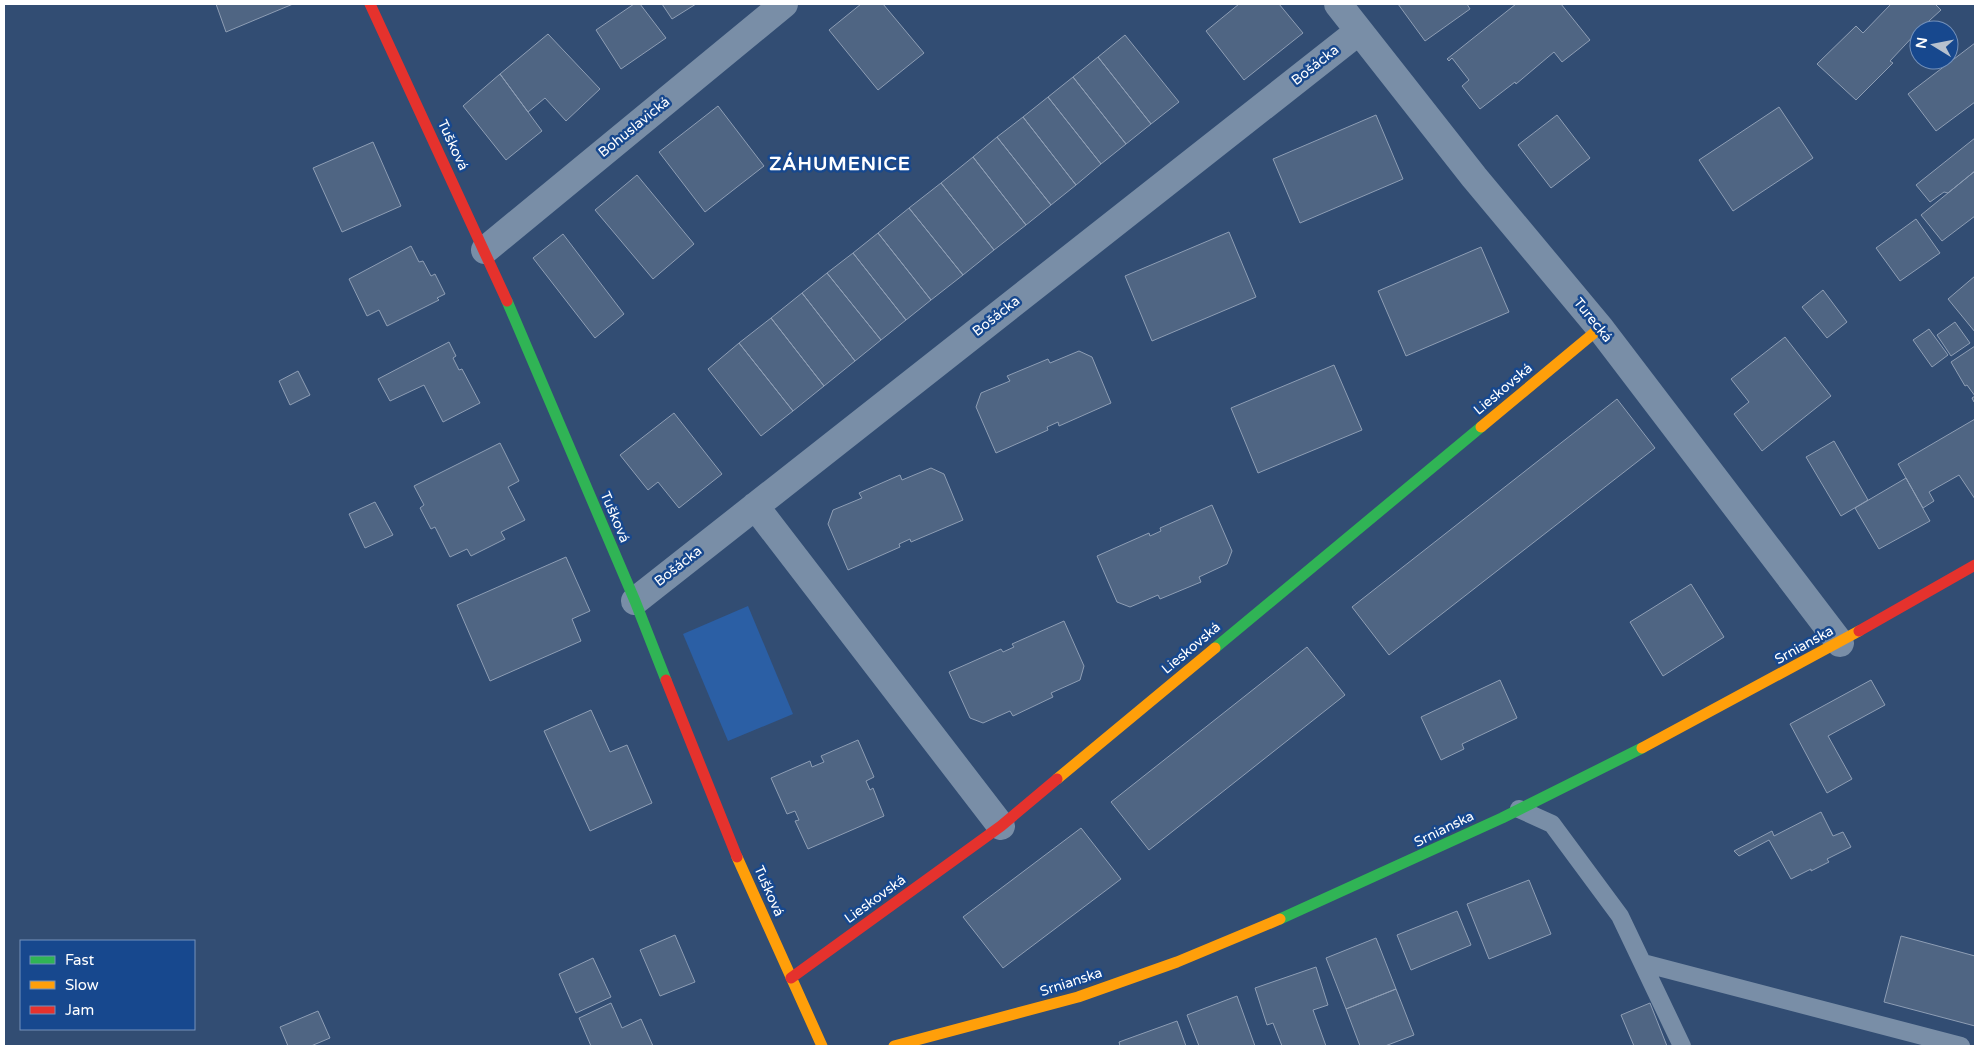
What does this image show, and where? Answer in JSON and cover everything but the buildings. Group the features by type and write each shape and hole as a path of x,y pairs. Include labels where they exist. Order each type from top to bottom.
{"street":[{"name":"Tušková","path":"370,4 485,250 635,601 721,820 822,1046"},
{"name":"Bohuslavická","path":"485,250 784,4"},
{"name":"Turecká","path":"1338,4 1474,176 1600,328 1840,643"},
{"name":"Bošácka","path":"635,601 1358,31"},
{"name":"Lieskovská","path":"792,978 1001,826 1600,328"},
{"path":"755,506 1001,826"},
{"name":"Srnianska","path":"894,1046 977,1026 1081,996 1257,929 1414,860 1721,708 1840,643 1975,565"}],"lane":[{"path":"1519,809 1552,824 1620,916 1682,1046"},
{"path":"1643,963 1961,1046"}],"shaded area":[{"path":"748,606 793,714 728,741 683,634"}],"traffic: fast":[{"path":"507,301 635,601 666,680"},
{"path":"1215,648 1481,427"},
{"path":"1280,919 1502,818 1642,748"}],"traffic: slow":[{"path":"1481,427 1600,328"},
{"path":"1642,748 1859,631"},
{"path":"1057,779 1215,648"},
{"path":"737,857 822,1046"},
{"path":"894,1046 1078,997 1177,962 1280,919"}],"traffic: jam":[{"path":"370,4 507,301"},
{"path":"1859,631 1975,565"},
{"path":"666,680 737,857"},
{"path":"791,978 1001,826 1057,779"}],"district":[{"name":"ZÁHUMENICE","path":"840,164"}]}
